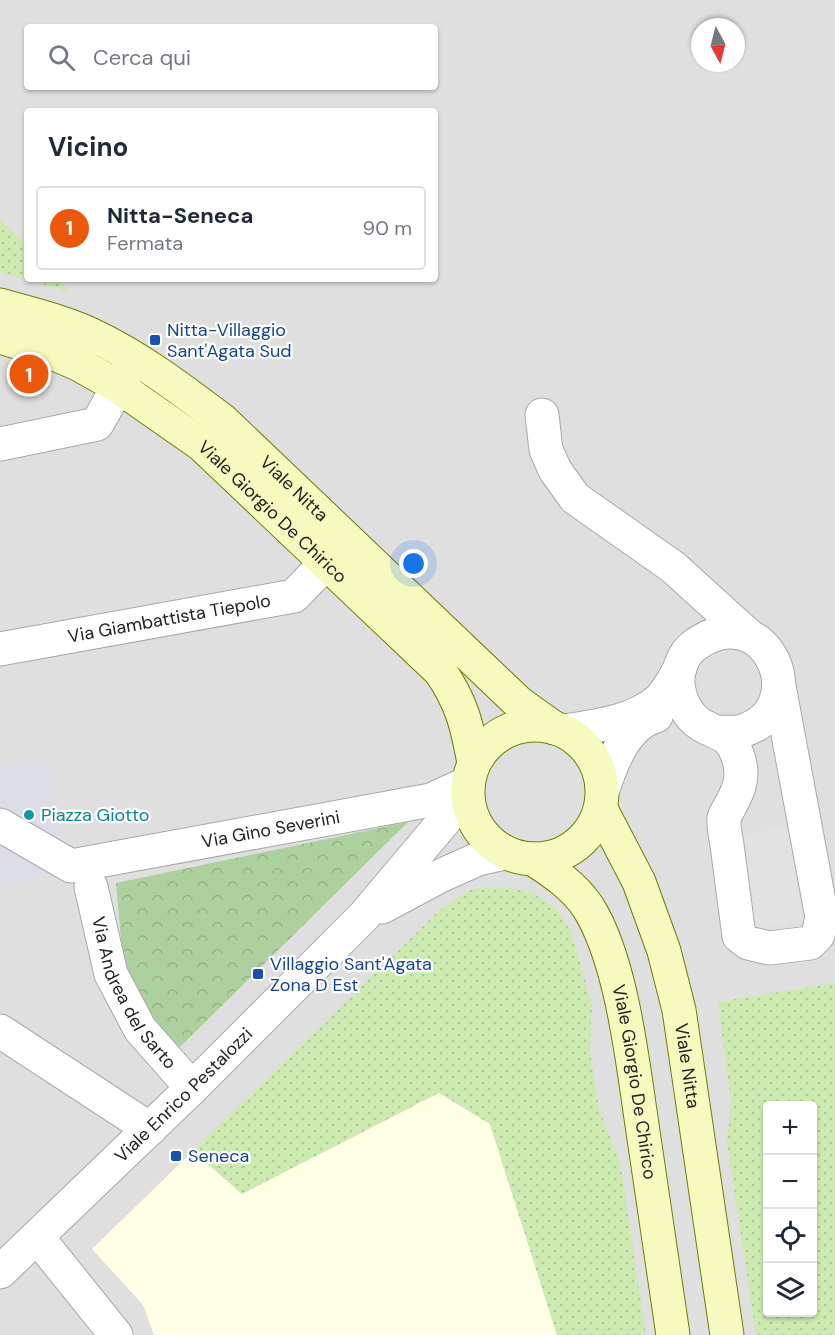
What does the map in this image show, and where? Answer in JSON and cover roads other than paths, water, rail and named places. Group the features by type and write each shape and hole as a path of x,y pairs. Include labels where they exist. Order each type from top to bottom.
{"main road":[{"name":"Viale Nitta","path":"0,305 91,334 135,358 184,390 222,420 337,551 519,703 559,729"},
{"name":"Viale Giorgio De Chirico","path":"0,337 50,352 78,364 119,387 201,445 337,551 440,671 454,692 463,712 470,780"},
{"path":"534,725 559,729 581,743 588,751 598,768 602,799 589,833 575,846 551,858 519,856 488,841 475,824 471,815 470,780 486,746 503,733 513,728 534,725"},
{"name":"Viale Nitta","path":"602,799 639,882 664,951 679,1010 727,1335"},
{"name":"Viale Giorgio De Chirico","path":"519,856 566,881 587,905 601,933 613,969 633,1066 673,1335"}],"street":[{"path":"0,444 97,424 135,358"},
{"path":"542,415 546,450 555,470 575,498 673,567 748,635 765,647 777,665 822,917 819,935 810,943 769,948 748,943 739,936 724,818 741,781 738,757 732,741 719,732 700,724 690,714 685,708 678,688 693,621 690,602 673,567"},
{"name":"Via Giambattista Tiepolo","path":"0,649 294,596 337,551"},
{"path":"559,729 617,722 637,714 659,699 671,684 685,658 707,636 727,631 748,635"},
{"path":"719,732 740,731 759,723 773,706 779,686"},
{"path":"602,799 612,763 630,732 650,717 675,711 690,714"},
{"path":"364,916 470,780"},
{"name":"Via Gino Severini","path":"81,877 431,800 470,780"},
{"path":"0,825 81,877"},
{"path":"364,916 478,859 519,856"},
{"name":"Via Andrea del Sarto","path":"81,877 111,974 140,1029 192,1088"},
{"name":"Viale Enrico Pestalozzi","path":"0,1272 192,1088 364,916"},
{"path":"0,1031 150,1129"},
{"path":"38,1238 116,1335"}],"place":[{"name":"Nitta-Villaggio Sant'Agata Sud","path":"155,340"},
{"name":"Nitta-Seneca","path":"29,374"},
{"name":"Piazza Giotto","path":"29,815"},
{"name":"Villaggio Sant'Agata Zona D Est","path":"258,974"},
{"name":"Seneca","path":"176,1156"}]}
